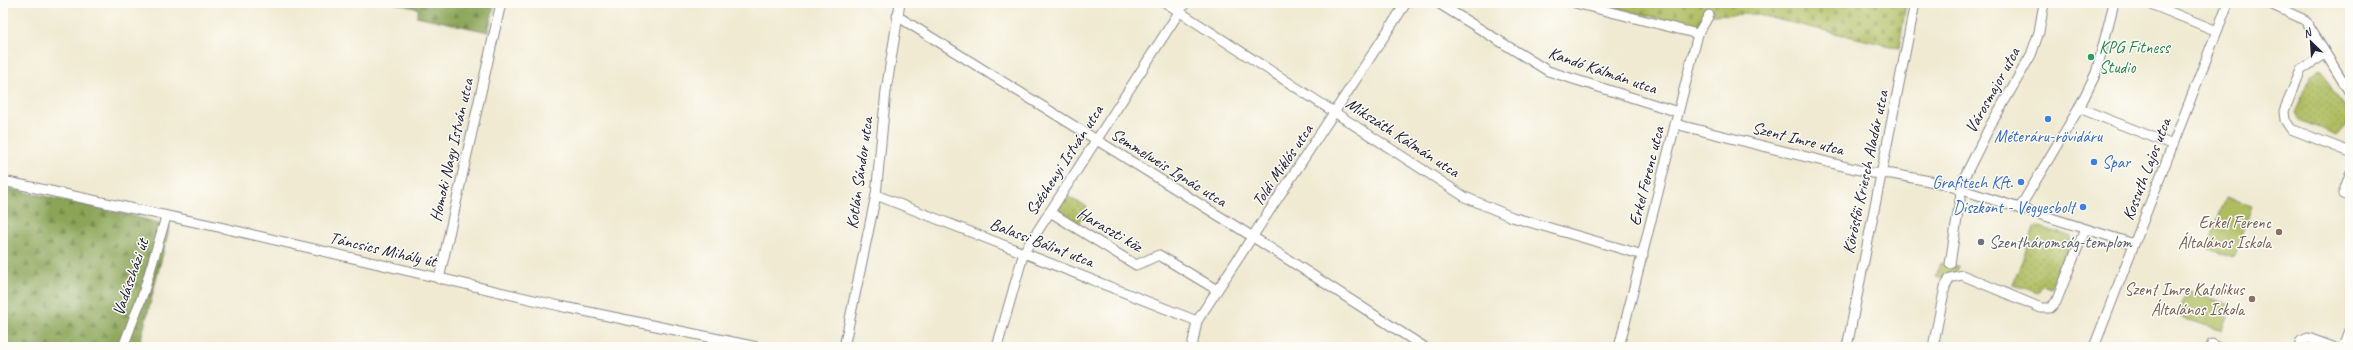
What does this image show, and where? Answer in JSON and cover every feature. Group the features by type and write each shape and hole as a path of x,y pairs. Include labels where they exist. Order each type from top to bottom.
{"street":[{"name":"Homoki Nagy István utca","path":"439,279 501,3"},
{"name":"Kotlán Sándor utca","path":"844,347 876,195 897,16 900,3"},
{"name":"Mikszáth Kálmán utca","path":"1166,3 1465,196 1490,209 1512,217 1643,255"},
{"name":"Széchenyi István utca","path":"997,347 1024,252 1185,3"},
{"name":"Toldi Miklós utca","path":"1192,347 1197,321 1336,113 1406,3"},
{"name":"Kandó Kálmán utca","path":"1438,3 1548,71 1678,112"},
{"path":"1575,3 1698,34"},
{"name":"Körösfői Kriesch Aladár utca","path":"1847,347 1915,3"},
{"name":"Városmajor utca","path":"1961,190 1963,180 1990,126 2031,55 2039,32 2044,3"},
{"path":"2019,209 2079,108 2096,73 2114,3"},
{"path":"2148,3 2217,31"},
{"name":"Kossuth Lajos utca","path":"2094,347 2228,3"},
{"path":"2268,3 2305,20 2350,93"},
{"name":"Erkel Ferenc utca","path":"1619,347 1698,34 1709,15"},
{"name":"Semmelweis Ignác utca","path":"897,16 1253,237 1424,347"},
{"path":"2325,54 2301,70 2284,111 2284,116 2291,129 2350,152"},
{"path":"2079,108 2173,145"},
{"name":"Szent Imre utca","path":"1675,124 1881,174 1892,174 1961,190 2134,244"},
{"path":"2350,174 2343,194 2350,197"},
{"name":"Táncsics Mihály út","path":"3,182 219,227 560,306 757,347"},
{"path":"1950,264 1961,190"},
{"name":"Balassi Bálint utca","path":"876,195 1197,321"},
{"name":"Haraszti köz","path":"1050,212 1136,265 1159,256 1217,290"},
{"name":"Vadászházi út","path":"122,347 143,294 166,217"},
{"path":"1933,347 1945,287 1952,276 1962,275 2041,308 2050,308 2056,302 2085,228"},
{"path":"2344,347 2350,330"},
{"path":"2299,347 2301,341 2308,338 2333,347"},
{"path":"2211,347 2212,344 2217,347"}],"green space":[{"path":"395,3 495,3 488,32 416,16 419,9"},
{"path":"1599,3 1906,3 1899,48 1754,14 1706,15 1696,28"},
{"path":"2319,69 2350,117 2350,123 2337,135 2299,120 2295,113 2312,74"},
{"path":"3,187 125,214 170,226 139,347 3,347"},
{"path":"1067,196 1087,207 1078,224 1057,212"},
{"path":"2226,197 2252,206 2233,258 2207,248"},
{"path":"2035,226 2070,236 2070,242 2051,288 2042,285 2038,293 2013,284"},
{"path":"1940,263 1958,266 1957,272 1945,279 1936,277"},
{"path":"2187,290 2231,305 2222,331 2178,316"}],"place":[{"name":"KPG Fitness Studio","path":"2091,57"},
{"name":"Méteráru-rövidáru","path":"2048,119"},
{"name":"Spar","path":"2094,162"},
{"name":"Grafitech Kft.","path":"2021,182"},
{"name":"Diszkont - Vegyesbolt","path":"2083,207"},
{"name":"Erkel Ferenc Általános Iskola","path":"2279,232"},
{"name":"Szentháromság-templom","path":"1981,242"},
{"name":"Szent Imre Katolikus Általános Iskola","path":"2252,299"}]}
